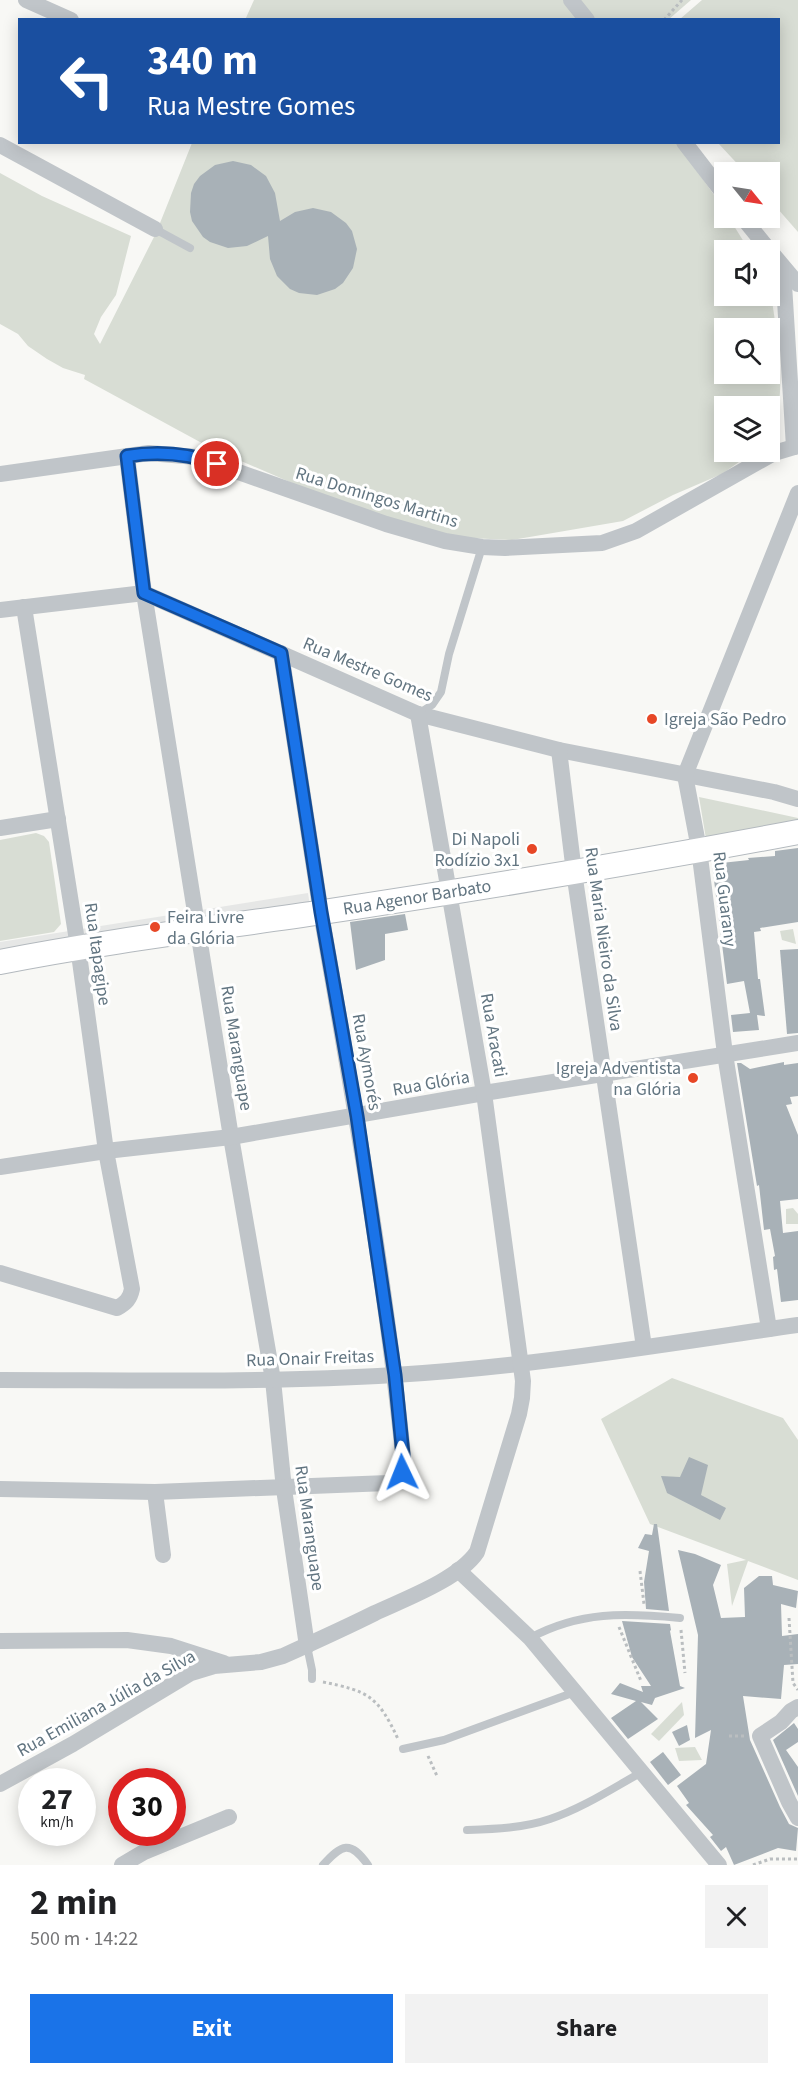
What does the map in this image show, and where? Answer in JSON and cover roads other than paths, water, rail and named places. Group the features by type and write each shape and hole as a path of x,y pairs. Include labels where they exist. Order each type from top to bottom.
{"street":[{"path":"26,0 66,18"},
{"path":"571,0 584,18"},
{"path":"686,144 714,181"},
{"path":"0,145 155,229"},
{"path":"751,228 760,240"},
{"path":"780,264 798,284"},
{"path":"783,268 796,447"},
{"name":"Rua Domingos Martins","path":"0,474 149,453 196,457 386,524 445,541 482,547 536,547 602,543 636,531 774,453 796,447"},
{"name":"Rua Maranguape","path":"127,456 144,593 231,1137 273,1380 307,1646"},
{"path":"685,775 798,493"},
{"path":"0,610 144,593"},
{"name":"Rua Mestre Gomes","path":"144,593 418,714 559,750 774,792 798,799"},
{"name":"Rua Itapagipe","path":"0,1273 117,1308 125,1304 131,1296 132,1289 106,1151 78,947 24,607"},
{"name":"Rua Aymorés","path":"281,653 321,912 357,1116 395,1375 404,1465 395,1482 285,1488"},
{"name":"Rua Aracati","path":"418,714 484,1093 520,1363"},
{"name":"Rua Maria Nieiro da Silva","path":"559,750 574,872 644,1347"},
{"name":"Rua Guarany","path":"685,775 699,849 725,1054 769,1329"},
{"path":"0,828 58,819"},
{"name":"Rua Agenor Barbato","path":"0,962 78,947 574,872 798,832"},
{"name":"Rua Glória","path":"0,1167 106,1151 231,1137 604,1073 798,1043"},
{"name":"Rua Onair Freitas","path":"0,1380 273,1380 395,1375 520,1363 798,1325"},
{"name":"Rua Emiliana Júlia da Silva","path":"0,1784 73,1744 191,1673 225,1664 272,1660 307,1646 421,1592 472,1559 477,1552 519,1414 523,1390 520,1363"},
{"path":"0,1490 155,1492 285,1488"},
{"path":"155,1492 163,1555"},
{"path":"458,1570 530,1638 719,1865"},
{"path":"0,1641 127,1640 171,1646 225,1664"},
{"path":"798,1707 791,1711 782,1722 760,1736 798,1818"},
{"path":"122,1865 144,1852 229,1817"}],"lane":[{"path":"155,229 190,248"},
{"path":"418,714 432,705 441,692 449,654 482,547"},
{"path":"530,1638 570,1621 613,1614 680,1618"},
{"path":"307,1646 312,1679"},
{"path":"403,1749 424,1746 471,1731 575,1692"},
{"path":"467,1830 512,1827 550,1819 572,1810 642,1772"},
{"path":"323,1865 339,1849 345,1847 353,1850 368,1865"}],"place":[{"name":"Igreja São Pedro","path":"652,719"},
{"name":"Di Napoli Rodízio 3x1","path":"532,849"},
{"name":"Feira Livre da Glória","path":"155,927"},
{"name":"Igreja Adventista na Glória","path":"693,1078"}]}
